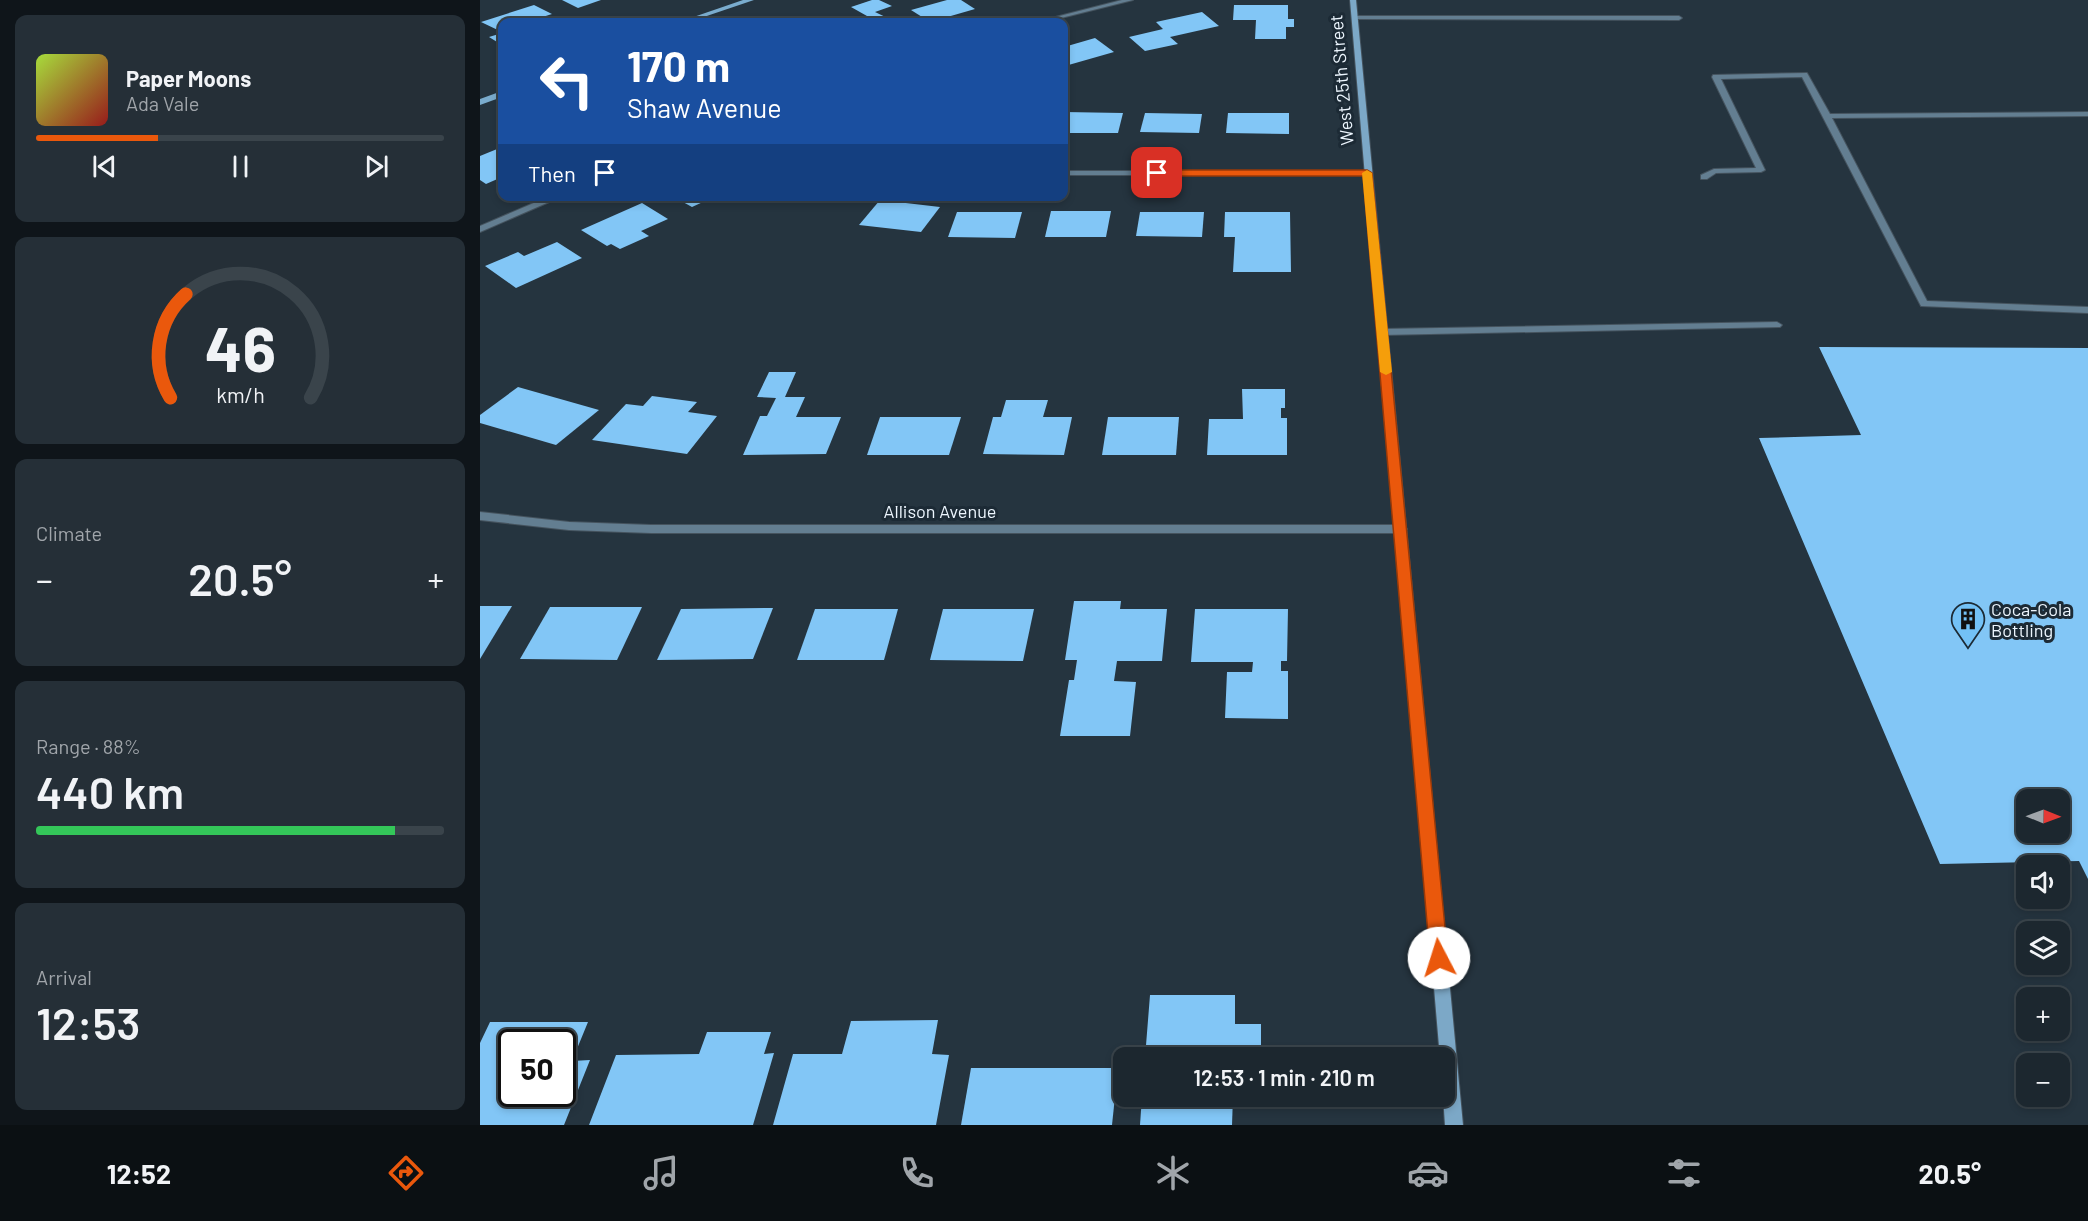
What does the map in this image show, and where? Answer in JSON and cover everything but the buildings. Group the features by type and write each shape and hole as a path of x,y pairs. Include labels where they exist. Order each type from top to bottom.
{"main road":[{"name":"West 25th Street","path":"1353,0 1454,1125"}],"street":[{"path":"1056,18 1130,0"},
{"path":"1354,17 1678,18"},
{"path":"1704,177 1714,171 1761,170 1716,77 1804,75 1924,304 2088,310"},
{"path":"1827,116 2088,114"},
{"path":"1068,173 1367,173"},
{"path":"480,229 547,201"},
{"path":"1382,332 1777,325"},
{"name":"Allison Avenue","path":"480,516 569,526 651,529 1401,529"}],"waterway":[{"path":"695,18 750,0"},
{"path":"480,102 498,95"}],"slow traffic":[{"path":"1367,173 1386,372"}],"place":[{"name":"Coca-Cola Bottling","path":"1968,648"}],"route":[{"path":"1157,173 1367,173 1439,958"}]}
